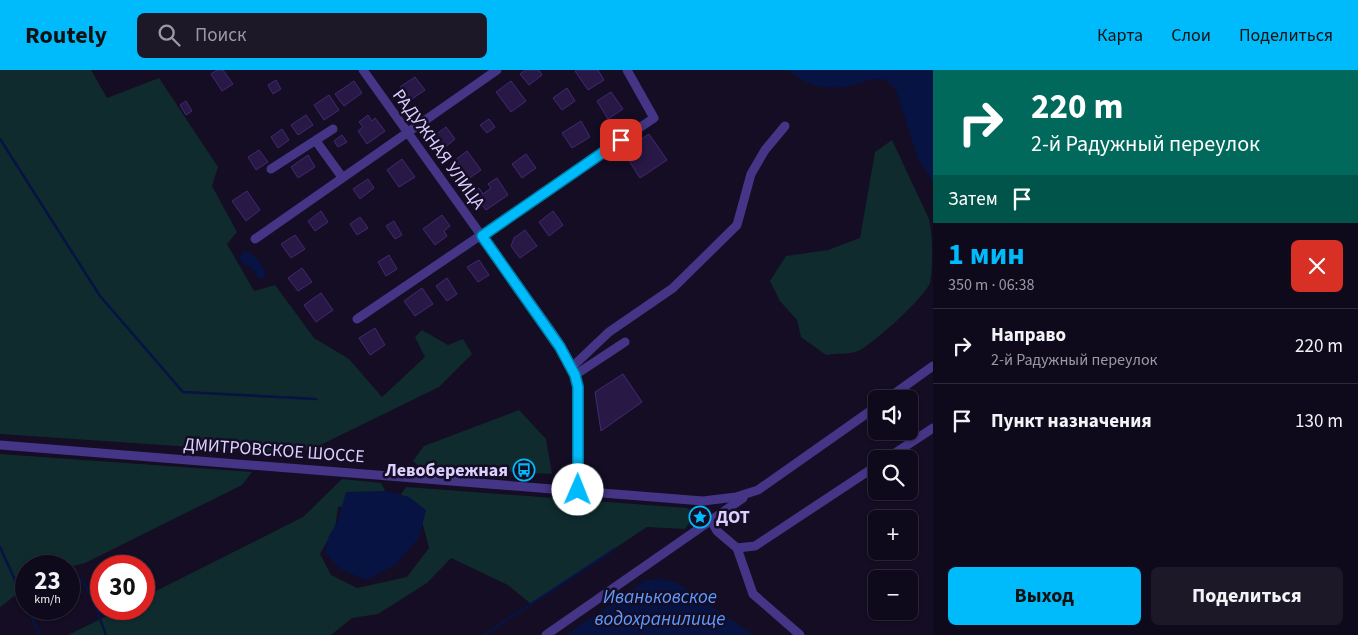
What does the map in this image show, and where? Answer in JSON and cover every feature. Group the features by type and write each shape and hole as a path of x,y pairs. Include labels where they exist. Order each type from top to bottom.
{"street":[{"name":"РАДУЖНАЯ УЛИЦА","path":"363,70 554,339 573,371 578,387 578,490"},
{"path":"255,239 497,70"},
{"path":"357,319 654,118 627,70"},
{"path":"573,371 609,332 674,288 737,225 751,174 765,150 785,126"},
{"path":"271,169 333,129"},
{"path":"316,141 342,177"},
{"path":"573,371 625,342"},
{"path":"900,390 933,366"},
{"name":"ДМИТРОВСКОЕ ШОССЕ","path":"0,445 703,501 723,500 748,494 772,481 868,413"},
{"path":"900,450 933,428"},
{"path":"737,548 755,546 868,471"},
{"path":"546,635 748,494"},
{"path":"711,521 716,531 737,548 753,594 800,634"}],"green space":[{"path":"0,70 91,70 107,98 159,78 218,167 212,186 237,232 227,244 254,291 275,285 314,338 349,359 382,397 425,357 415,337 422,330 448,345 463,339 472,354 439,387 310,450 268,452 0,434"},
{"path":"892,140 929,219 932,251 930,283 909,309 860,350 853,353 826,355 801,337 797,320 780,301 770,281 786,256 828,250 860,238 875,152"},
{"path":"519,410 546,439 552,474 420,467 413,461 424,446"},
{"path":"0,454 252,472 242,485 101,555 90,555 90,561 85,563 80,564 80,555 15,555 15,595 0,607"},
{"path":"342,479 381,483 385,490 369,502 338,507 335,528 320,554 331,575 357,588 407,577 429,548 418,505 399,497 406,487 687,508 696,513 685,529 647,527 531,604 508,585 451,558 427,583 378,614 352,618 331,635 68,635 99,620 155,620 155,591 303,517"}],"water":[{"path":"789,70 933,70 933,182 918,159 896,90 888,82 882,79 875,79 848,86 821,87 805,81"},
{"path":"244,251 255,256 266,272 264,278 259,279 251,267 243,264 239,258"},
{"path":"387,491 409,497 426,510 419,538 395,565 366,580 340,569 325,552 328,538 338,520 346,492"},
{"name":"Иваньковское водохранилище","path":"663,579 677,583 753,635 566,635 646,580"}],"building":[{"path":"217,70 223,70 233,84 222,91 211,74"},
{"path":"525,70 539,70 542,75 529,85 520,74"},
{"path":"598,70 604,80 588,90 575,71"},
{"path":"415,77 425,90 409,101 400,87"},
{"path":"276,80 281,89 273,94 268,85"},
{"path":"354,81 362,93 344,106 335,94"},
{"path":"511,81 526,101 511,112 496,92"},
{"path":"567,88 575,101 562,110 553,98"},
{"path":"611,92 623,109 608,119 597,101"},
{"path":"329,95 339,110 324,120 314,105"},
{"path":"186,101 192,111 186,115 180,105"},
{"path":"306,115 313,125 298,135 291,125"},
{"path":"368,115 372,121 375,118 385,131 367,144 358,131 363,127 359,122"},
{"path":"489,119 495,127 487,133 480,125"},
{"path":"581,121 590,137 572,148 562,133"},
{"path":"446,127 455,139 443,149 434,136"},
{"path":"282,129 289,140 278,148 271,137"},
{"path":"649,134 667,160 640,178 623,151"},
{"path":"342,135 347,142 338,147 334,141"},
{"path":"259,150 268,162 256,170 248,157"},
{"path":"467,151 481,170 464,182 450,164"},
{"path":"526,154 536,168 522,178 512,164"},
{"path":"308,155 315,167 298,178 291,167"},
{"path":"402,159 415,177 399,187 387,170"},
{"path":"497,178 508,195 486,210 478,200 475,202 470,195 479,188 483,194 491,188 488,184"},
{"path":"368,179 374,188 360,199 353,189"},
{"path":"247,191 260,210 246,221 232,201"},
{"path":"321,211 328,222 315,231 308,221"},
{"path":"553,211 563,225 549,236 539,222"},
{"path":"442,215 450,226 444,231 447,236 435,245 423,229"},
{"path":"360,217 368,228 357,235 350,224"},
{"path":"394,221 402,235 395,239 386,226"},
{"path":"525,230 537,246 520,258 511,246 514,238"},
{"path":"295,235 305,249 291,258 281,244"},
{"path":"389,255 397,269 386,276 378,262"},
{"path":"479,260 489,275 478,282 467,267"},
{"path":"302,268 312,282 298,291 288,278"},
{"path":"447,278 457,294 447,301 436,286"},
{"path":"422,288 433,304 415,316 404,301"},
{"path":"321,293 333,310 316,322 304,305"},
{"path":"375,328 385,345 370,355 359,338"},
{"path":"623,374 642,402 601,431 595,392"}],"waterway":[{"path":"0,139 100,296 183,392 316,399"},
{"path":"0,547 15,580"},
{"path":"484,635 615,549"},
{"path":"80,579 94,603 106,635"},
{"path":"33,620 40,635"}],"place":[{"name":"Левобережная","path":"524,470"},
{"name":"ДОТ","path":"700,517"}],"route":[{"path":"578,490 578,387 575,375 560,347 482,236 621,140"}]}
